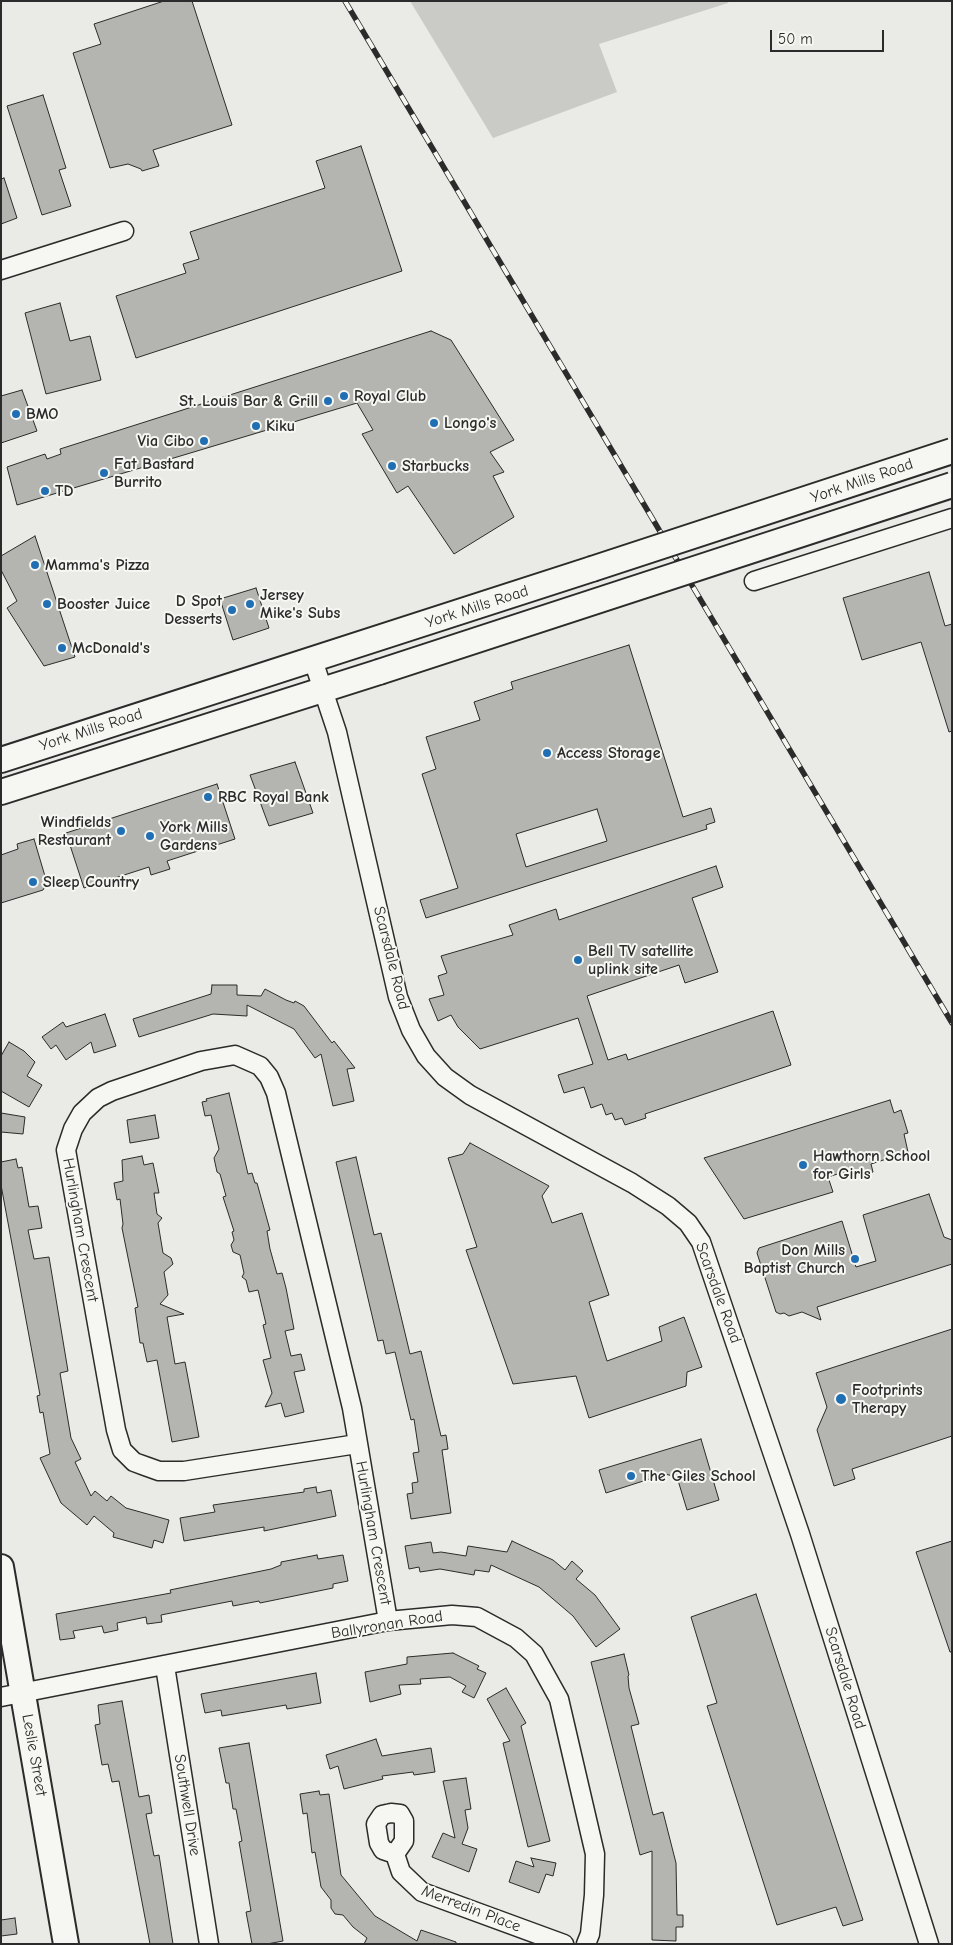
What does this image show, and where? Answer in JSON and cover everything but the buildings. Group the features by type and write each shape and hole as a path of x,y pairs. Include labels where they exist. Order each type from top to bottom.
{"main road":[{"name":"York Mills Road","path":"1,760 952,451"},
{"name":"York Mills Road","path":"1,792 379,672 952,485"},
{"name":"Leslie Street","path":"1,1566 12,1695 66,1944"}],"street":[{"path":"1,270 124,231"},
{"path":"754,581 952,518"},
{"name":"Scarsdale Road","path":"312,660 324,689 358,820 398,997 411,1030 428,1059 445,1077 470,1095 653,1196 680,1215 701,1242 800,1534 929,1944"},
{"name":"Hurlingham Crescent","path":"357,1444 184,1471 159,1471 134,1462 122,1450 116,1430 66,1150 73,1129 82,1114 98,1098 112,1091 201,1061 235,1055 260,1066 269,1077 276,1093 352,1408 388,1622"},
{"name":"Ballyronan Road","path":"12,1695 388,1622 452,1615 477,1617 516,1638 534,1654 558,1699 595,1854 594,1895 590,1934 586,1944"},
{"name":"Southwell Drive","path":"165,1666 209,1944"},
{"name":"Merredin Place","path":"395,1854 401,1872 422,1892 564,1944"}],"shaded area":[{"path":"410,1 729,1 728,3 599,44 617,92 493,138"}],"railway":[{"path":"345,1 952,1023"}],"place":[{"name":"Royal Club","path":"344,396"},
{"name":"St. Louis Bar & Grill","path":"328,401"},
{"name":"BMO","path":"16,414"},
{"name":"Longo's","path":"434,423"},
{"name":"Kiku","path":"256,426"},
{"name":"Via Cibo","path":"204,441"},
{"name":"Starbucks","path":"392,466"},
{"name":"Fat Bastard Burrito","path":"104,473"},
{"name":"TD","path":"45,491"},
{"name":"Mamma's Pizza","path":"35,565"},
{"name":"Booster Juice","path":"47,604"},
{"name":"Jersey Mike's Subs","path":"250,604"},
{"name":"D Spot Desserts","path":"232,610"},
{"name":"McDonald's","path":"62,648"},
{"name":"Access Storage","path":"547,753"},
{"name":"RBC Royal Bank","path":"208,797"},
{"name":"Windfields Restaurant","path":"121,831"},
{"name":"York Mills Gardens","path":"150,836"},
{"name":"Sleep Country","path":"33,882"},
{"name":"Bell TV satellite uplink site","path":"578,960"},
{"name":"Hawthorn School for Girls","path":"803,1165"},
{"name":"Don Mills Baptist Church","path":"855,1259"},
{"name":"Footprints Therapy","path":"841,1399"},
{"name":"The Giles School","path":"631,1476"}]}
